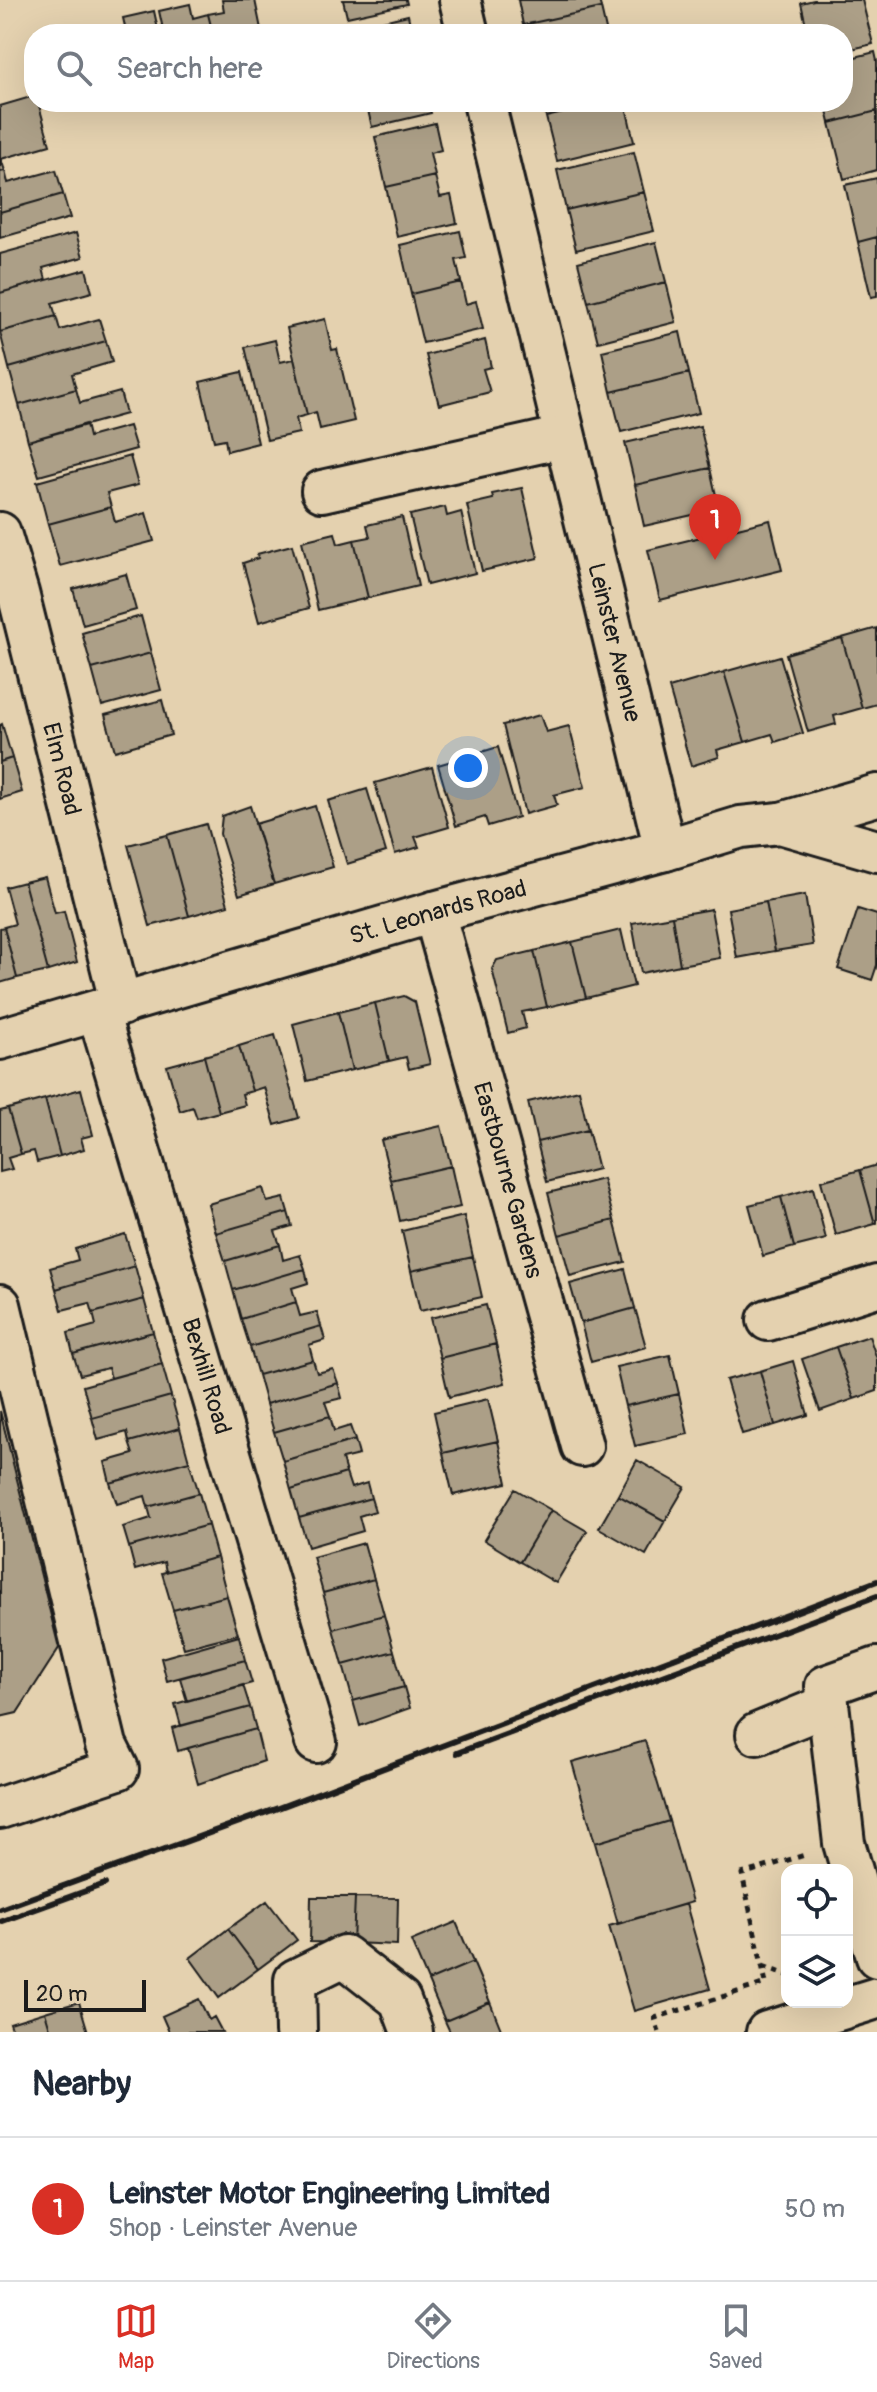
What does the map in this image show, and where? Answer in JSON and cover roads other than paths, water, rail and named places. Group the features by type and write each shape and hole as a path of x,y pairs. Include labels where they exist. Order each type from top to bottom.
{"street":[{"path":"460,0 466,24"},
{"name":"Leinster Avenue","path":"486,112 665,850"},
{"path":"322,491 564,437"},
{"name":"Elm Road","path":"0,533 9,595 110,1008"},
{"path":"780,823 877,795"},
{"name":"St. Leonards Road","path":"0,1039 434,912 741,827 780,823 877,851"},
{"name":"Eastbourne Gardens","path":"434,912 582,1446"},
{"name":"Bexhill Road","path":"110,1008 316,1742"},
{"path":"768,1320 877,1286"},
{"path":"0,1305 106,1745 118,1769 0,1808"},
{"path":"848,1864 826,1686 877,1668"},
{"path":"757,1734 828,1705"},
{"path":"853,1890 877,1957"},
{"path":"296,2032 295,1980 344,1956 400,2000 412,2032"},
{"path":"767,2032 877,1998"}],"railway":[{"path":"0,1909 278,1808 877,1581"},
{"path":"457,1753 877,1596"},
{"path":"0,1922 105,1884"}],"place":[{"name":"Leinster Motor Engineering Limited","path":"715,560"}]}
